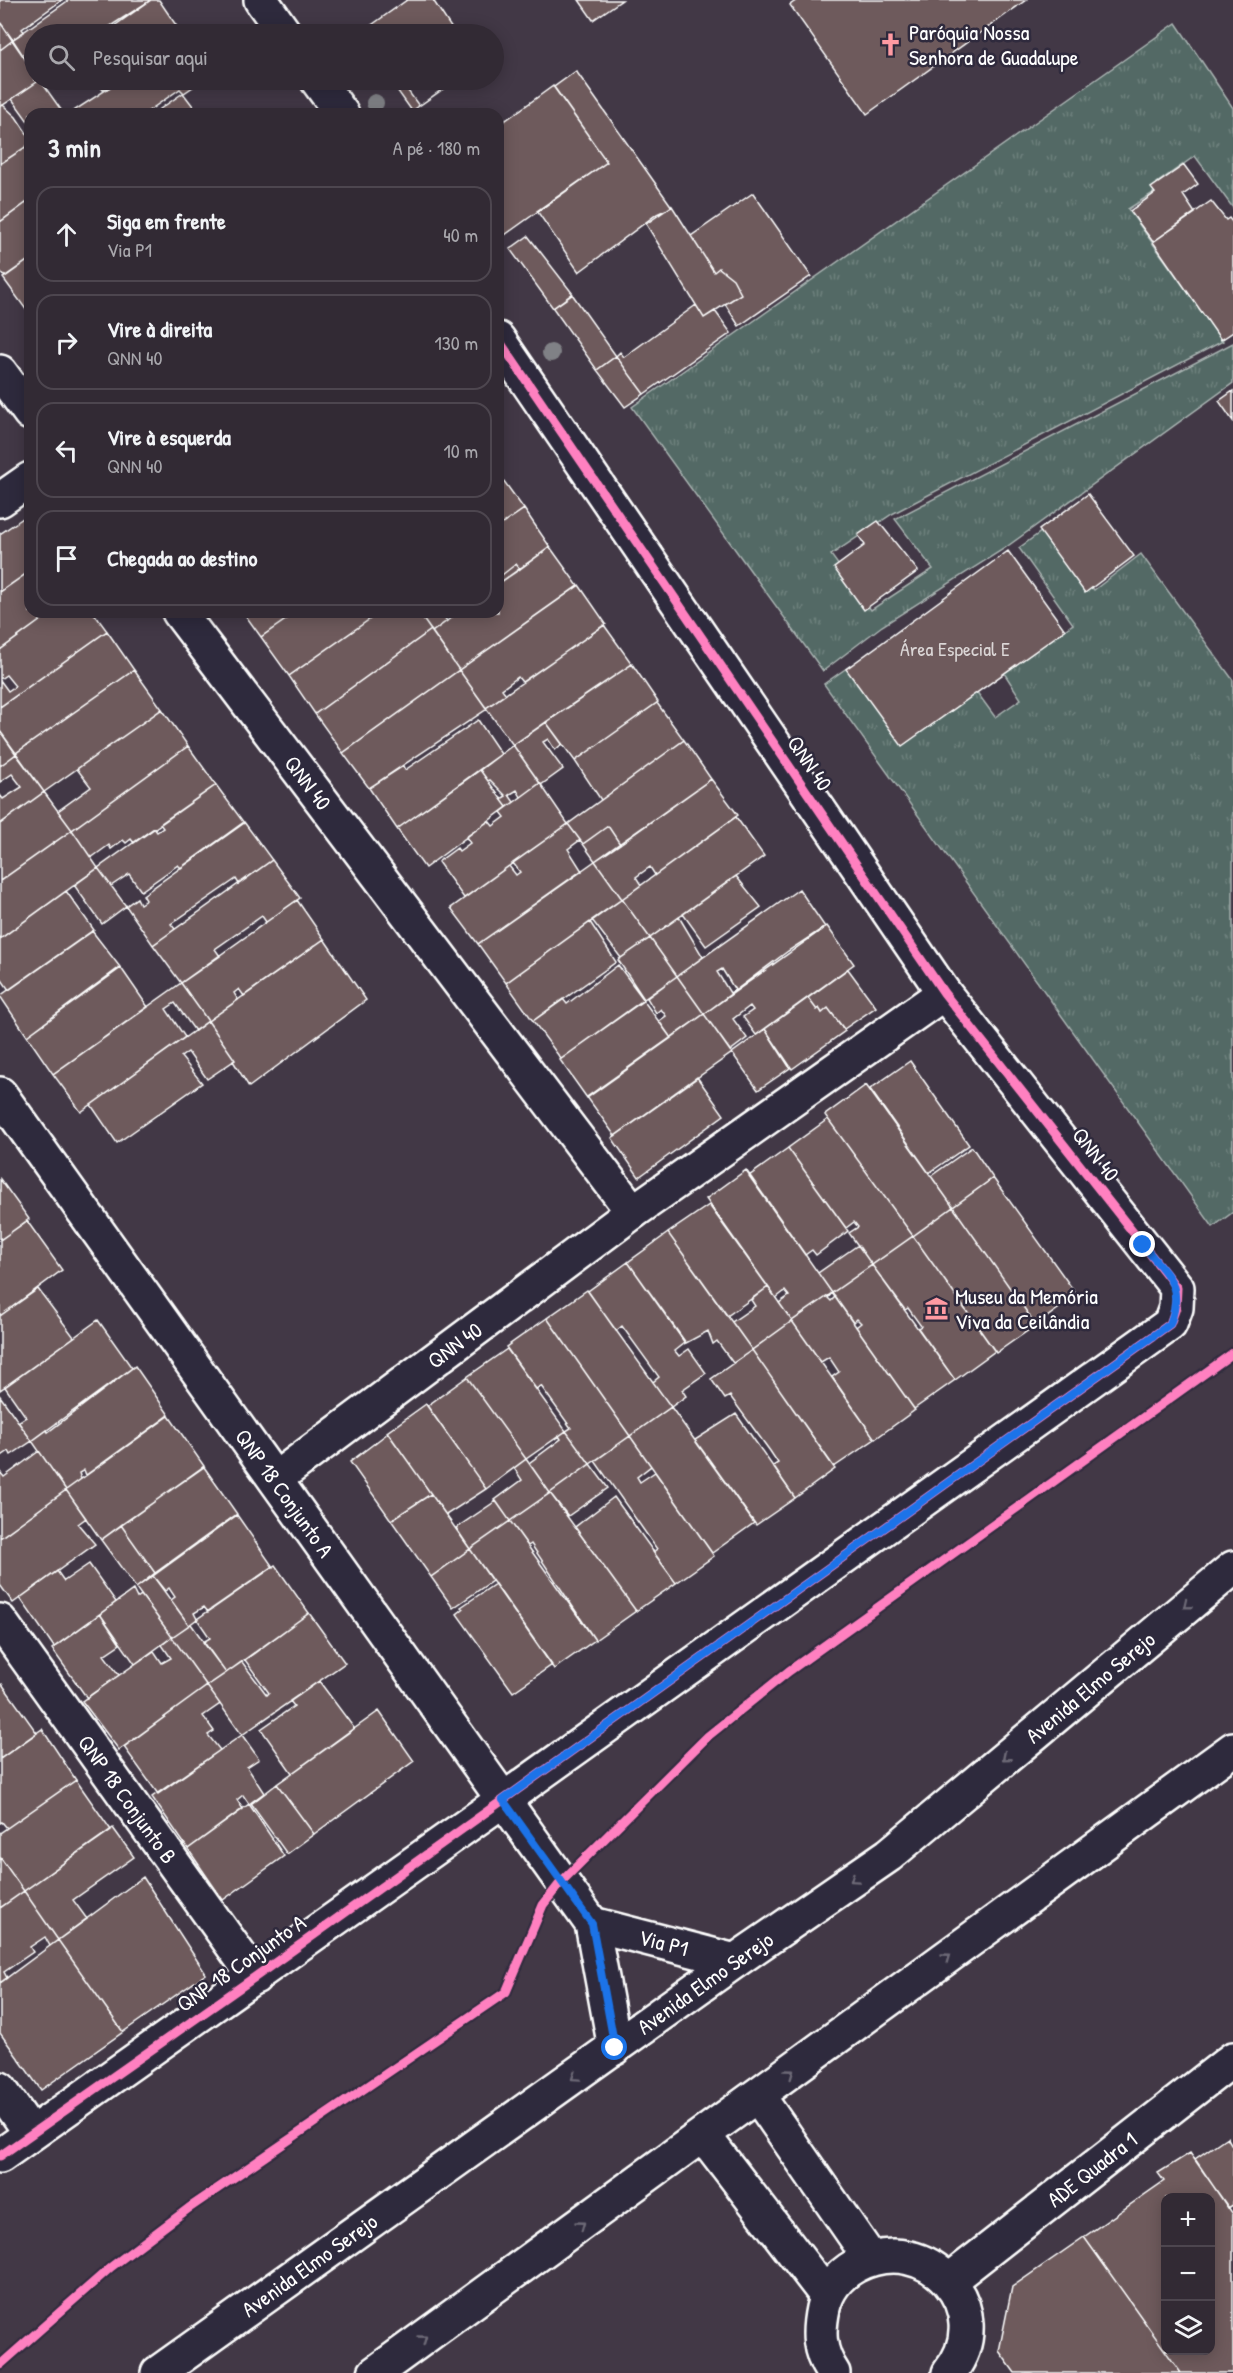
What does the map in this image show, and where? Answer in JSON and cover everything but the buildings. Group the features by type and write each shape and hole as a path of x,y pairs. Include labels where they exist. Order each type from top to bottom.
{"street":[{"path":"261,0 278,24"},
{"path":"324,90 338,108"},
{"name":"QNN 40","path":"503,1800 1170,1324 1176,1308 1177,1288 944,993 504,348"},
{"path":"0,372 24,405"},
{"path":"0,500 24,483"},
{"name":"QNN 40","path":"184,618 633,1212"},
{"name":"QNN 40","path":"275,1479 633,1212 944,993"},
{"name":"QNP 18 Conjunto A","path":"0,1094 503,1800 0,2156"},
{"name":"Avenida Elmo Serejo","path":"158,2373 735,1961 889,1855 1233,1568"},
{"name":"QNP 18 Conjunto B","path":"0,1621 255,1977"},
{"path":"375,2373 704,2136 1233,1749"},
{"path":"503,1800 592,1924 615,2048"},
{"name":"Via P1","path":"592,1924 735,1961"},
{"name":"ADE Quadra 1","path":"950,2280 1233,2059"},
{"path":"0,2089 31,2133"},
{"path":"758,2096 870,2258"},
{"path":"704,2136 826,2295"},
{"path":"831,2372 818,2334 826,2295 844,2272 870,2258 898,2254 926,2262 950,2280 967,2317 962,2358 950,2373"}],"green space":[{"path":"1176,23 1233,108 1233,208 1195,156 1157,183 1161,188 1128,209 1223,341 892,514 831,555 871,610 933,569 895,519 1233,343 1233,383 1005,548 882,626 823,671 632,407"},
{"path":"1045,529 1094,590 1141,554 1233,680 1233,1212 1213,1227 824,684 851,665 976,691 995,717 1021,699 1004,673 1073,624 1019,548"}],"cycle path":[{"path":"0,2156 255,1977 1170,1324 1176,1308 1177,1288 944,993 504,348"},
{"path":"0,2365 111,2267 189,2208 506,1992 543,1905 561,1882 708,1736 789,1671 1233,1353"}],"place":[{"name":"Paróquia Nossa Senhora de Guadalupe","path":"891,45"},
{"name":"Museu da Memória Viva da Ceilândia","path":"937,1309"}],"route":[{"path":"615,2048 592,1924 503,1800 1170,1324 1176,1308 1177,1288 1143,1245"}]}
